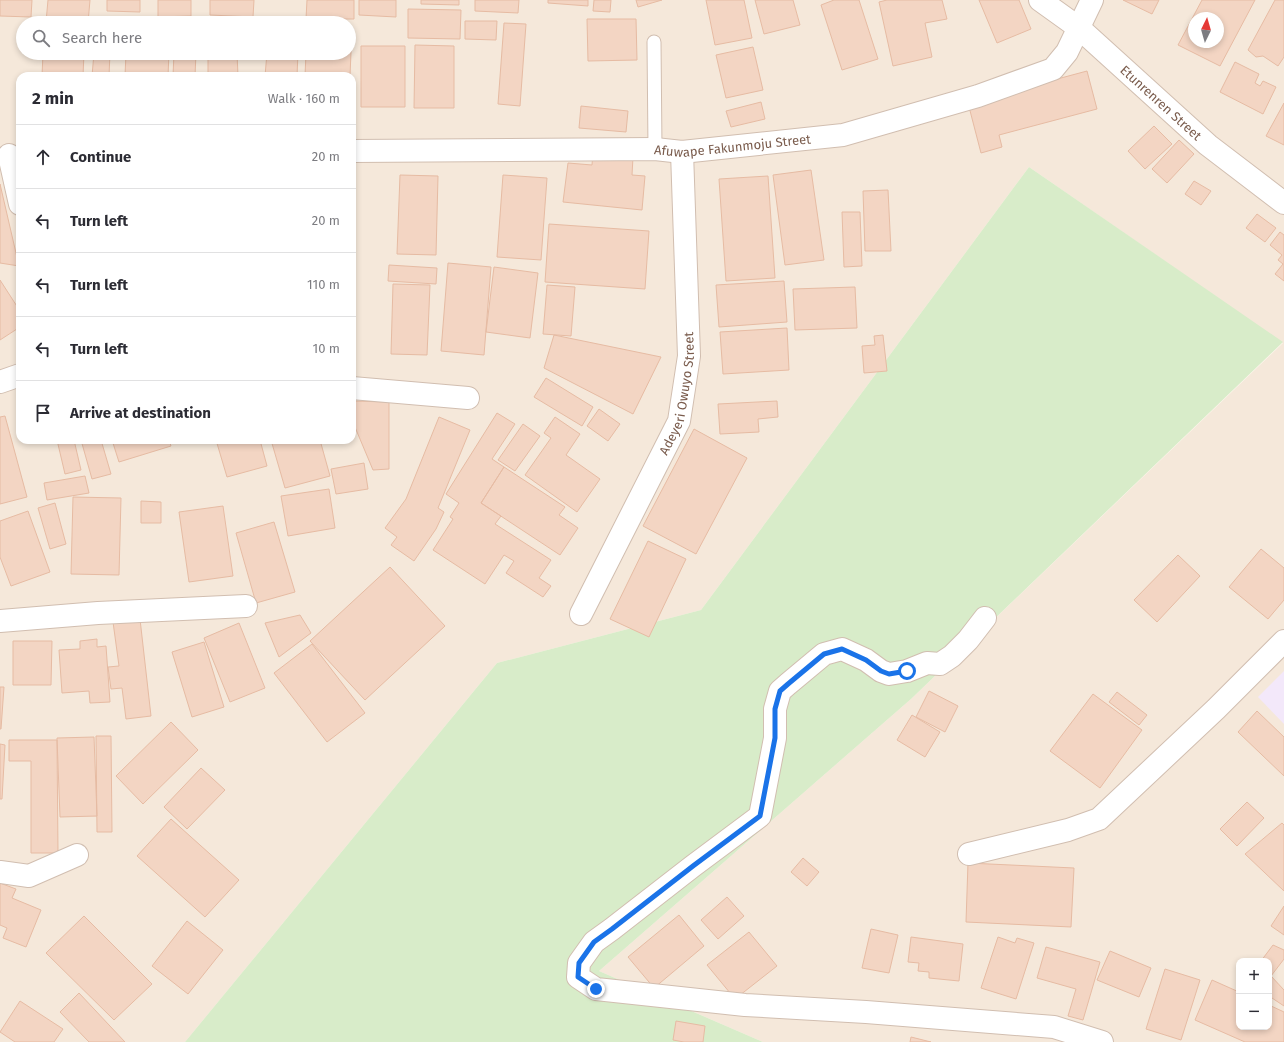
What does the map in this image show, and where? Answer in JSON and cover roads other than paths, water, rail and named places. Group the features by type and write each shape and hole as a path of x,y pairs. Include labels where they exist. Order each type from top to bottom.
{"street":[{"name":"Etunrenren Street","path":"1040,0 1079,28 1208,145 1284,203"},
{"name":"Afuwape Fakunmoju Street","path":"356,151 655,149 682,152 844,135 978,96 1053,69 1067,52 1092,0"},
{"name":"Adeyeri Owuyo Street","path":"581,614 680,421 689,356 682,152"},
{"path":"10,155 16,184"},
{"path":"0,382 16,376"},
{"path":"356,388 468,398"},
{"path":"0,621 98,613 246,606"},
{"path":"985,618 968,640 952,656 940,664 927,663 907,671 889,674 881,671 866,660 842,649 824,654 780,691 775,709 775,738 760,816 594,942 579,963 578,977 596,989 737,1004 866,1012 1054,1027 1102,1042"},
{"path":"969,854 1068,830 1099,819 1216,709 1284,641"},
{"path":"0,872 29,876 77,855"}],"lane":[{"path":"654,42 655,149"}]}
